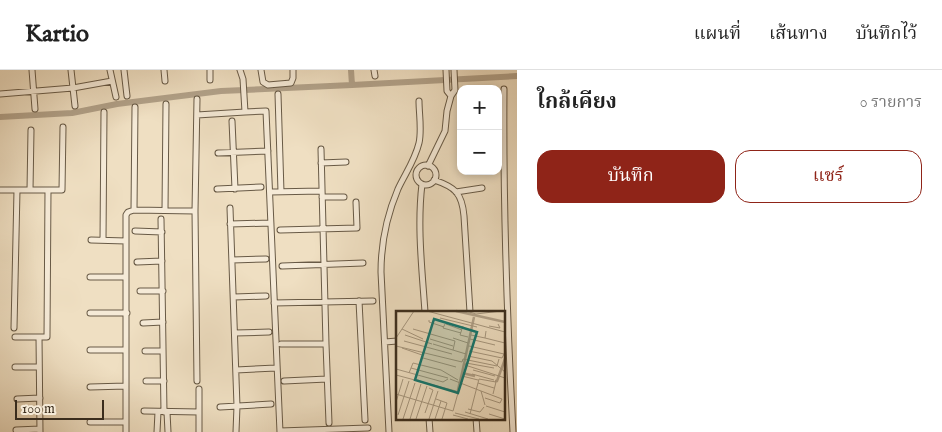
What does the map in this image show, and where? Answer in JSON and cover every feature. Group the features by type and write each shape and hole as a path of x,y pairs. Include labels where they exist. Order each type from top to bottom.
{"street":[{"path":"32,70 35,109"},
{"path":"71,70 75,106"},
{"path":"110,70 116,97"},
{"path":"124,70 127,96"},
{"path":"164,70 165,81"},
{"path":"210,70 210,80"},
{"path":"240,70 243,78 245,112"},
{"path":"262,70 263,82 268,86 291,83 293,70"},
{"path":"374,70 375,76"},
{"path":"446,70 447,91 451,96"},
{"path":"428,166 445,131 447,111 451,96 455,90 454,70"},
{"path":"0,94 73,88 112,81"},
{"path":"504,89 504,192 513,432"},
{"path":"278,94 281,192"},
{"path":"197,99 197,381"},
{"path":"389,432 381,254 383,238 391,209 420,140 419,101"},
{"path":"165,210 166,104"},
{"path":"134,210 135,107"},
{"path":"103,240 104,112"},
{"path":"197,116 266,112 280,432 368,428"},
{"path":"232,121 235,189"},
{"path":"0,190 62,190 63,127"},
{"path":"30,190 31,130"},
{"path":"321,149 329,424"},
{"path":"218,153 268,151"},
{"path":"321,164 346,162"},
{"path":"425,165 431,167 434,171 434,180 430,184 422,184 416,178 416,172 425,165"},
{"path":"410,167 416,172"},
{"path":"434,180 448,185 460,198 463,210 470,311"},
{"path":"422,184 419,222 424,311"},
{"path":"217,190 261,187"},
{"path":"456,192 482,188"},
{"path":"14,328 17,190"},
{"path":"15,336 47,337 48,190"},
{"path":"270,192 321,191"},
{"path":"322,197 344,197"},
{"path":"280,230 358,228 356,202"},
{"path":"230,208 237,406 236,432"},
{"path":"126,432 126,215 134,210 196,211"},
{"path":"161,219 164,381 168,432"},
{"path":"230,224 271,222"},
{"path":"135,231 162,232"},
{"path":"91,240 126,241"},
{"path":"232,260 266,259"},
{"path":"137,262 162,261"},
{"path":"282,266 362,263"},
{"path":"90,277 126,277"},
{"path":"140,292 162,291"},
{"path":"234,297 266,296"},
{"path":"360,301 365,420"},
{"path":"274,304 373,301"},
{"path":"90,313 127,313"},
{"path":"143,323 163,322"},
{"path":"235,333 269,332"},
{"path":"16,430 40,431 39,337"},
{"path":"385,342 396,342"},
{"path":"281,344 326,344"},
{"path":"90,350 126,350"},
{"path":"145,350 164,351"},
{"path":"15,367 39,367"},
{"path":"236,370 276,368"},
{"path":"284,381 327,379"},
{"path":"146,381 164,381"},
{"path":"90,387 126,386"},
{"path":"199,389 199,432"},
{"path":"17,400 40,398"},
{"path":"220,407 271,404"},
{"path":"144,411 199,412"},
{"path":"157,432 158,412"},
{"path":"90,422 126,422"}],"waterway":[{"path":"351,70 352,85 517,76"},
{"path":"0,117 72,113 117,104 221,91 352,85"}]}
